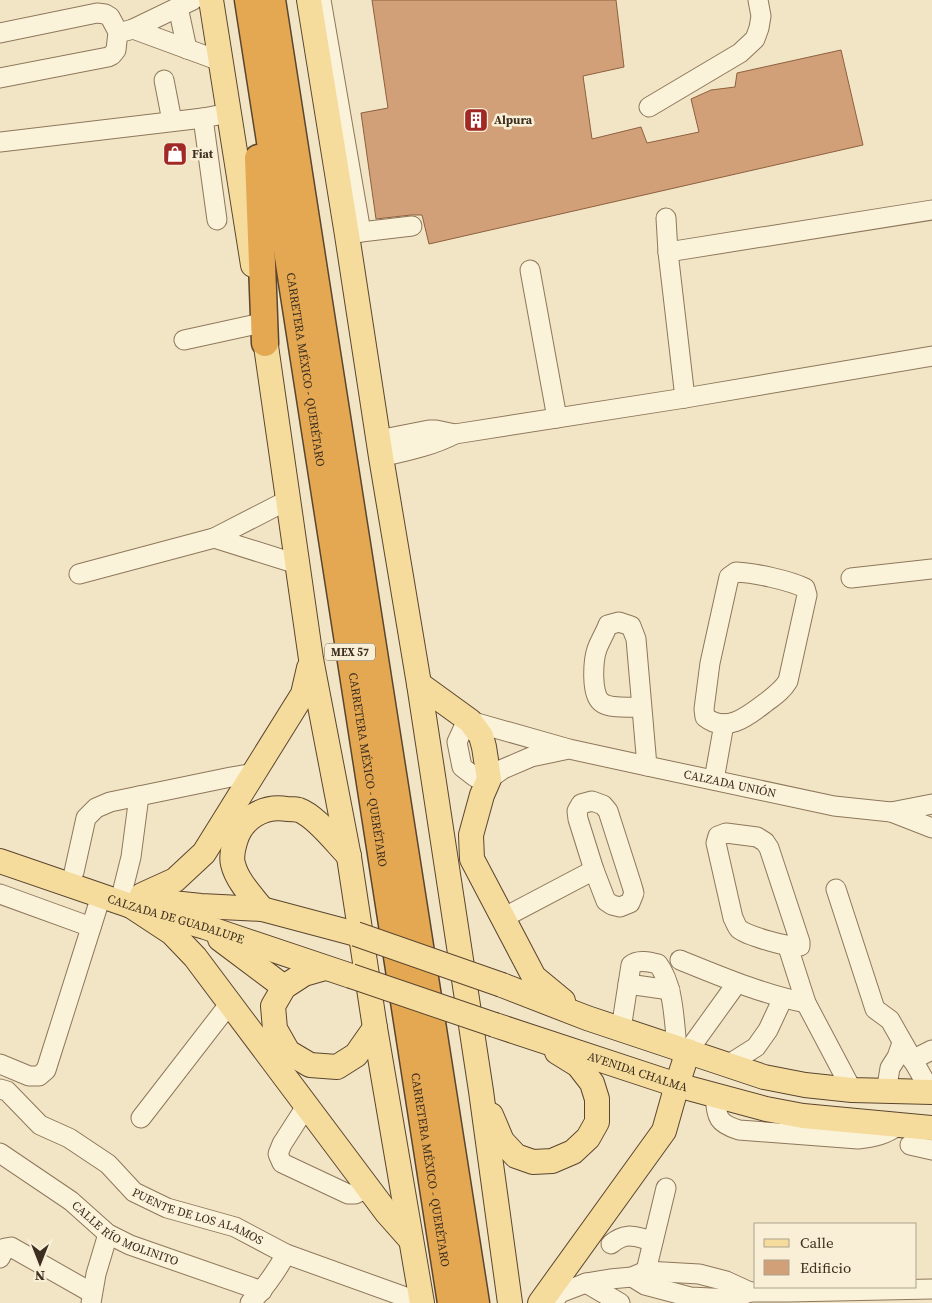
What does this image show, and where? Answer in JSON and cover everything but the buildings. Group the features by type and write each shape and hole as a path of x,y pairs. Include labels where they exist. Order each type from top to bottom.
{"highway":[{"name":"CARRETERA MÉXICO - QUERÉTARO","path":"248,0 451,1303"},
{"name":"CARRETERA MÉXICO - QUERÉTARO","path":"272,0 476,1303"},
{"path":"253,32 264,333"}],"main road":[{"path":"211,0 264,333 311,658 349,857 375,1028 422,1303"},
{"path":"309,0 354,234 380,448 419,684 481,1091 510,1303"},
{"path":"124,896 176,880 204,853 303,694 311,658"},
{"path":"419,684 470,721 481,736 489,779 482,795 471,835 472,859 534,977 552,993 586,1018 682,1049 726,1066 764,1077 805,1085 852,1090 932,1092"},
{"path":"262,909 238,877 232,864 232,849 237,833 255,814 266,810 282,808 299,810 318,822 349,857"},
{"name":"CALZADA DE GUADALUPE","path":"0,846 74,872 124,896 205,927 351,976"},
{"name":"CALZADA DE GUADALUPE","path":"0,861 124,896 201,906 262,909 356,934 502,985 586,1018"},
{"path":"124,896 172,933 195,957 387,1213 410,1239"},
{"path":"205,927 284,987"},
{"path":"325,968 304,974 284,987 273,1006 276,1029 288,1052 310,1065 337,1067 356,1055 375,1028"},
{"name":"AVENIDA CHALMA","path":"351,976 677,1085 766,1109 808,1123 899,1125 932,1128"},
{"path":"481,1091 502,1141 516,1156 533,1162 552,1161 573,1152 588,1138 597,1122 597,1100 592,1083 578,1065 537,1038"},
{"path":"540,1303 664,1131 677,1085 682,1049"},
{"path":"805,1085 808,1123"}],"street":[{"path":"321,0 354,234 412,226"},
{"path":"649,107 740,53 755,39 761,16 758,0"},
{"path":"0,78 108,57 116,50 125,31 186,4 187,49"},
{"path":"0,32 97,13 105,14 125,31 187,49 220,62"},
{"path":"164,80 172,121"},
{"path":"0,142 203,118 228,113"},
{"path":"203,118 217,220"},
{"path":"668,252 932,210"},
{"path":"666,218 668,252 685,398"},
{"path":"530,270 557,418"},
{"path":"184,340 264,333"},
{"path":"380,448 432,445 455,434 685,398 932,356"},
{"path":"79,574 214,538 288,500"},
{"path":"214,538 297,564"},
{"path":"851,578 932,569"},
{"path":"736,572 745,572 796,584 805,588 807,595 788,681 783,690 740,721 724,724 704,717 704,709 710,663 729,577 736,572"},
{"path":"642,707 647,766"},
{"name":"CALZADA UNIÓN","path":"470,721 569,749 647,766 834,806 891,812 932,828"},
{"path":"714,780 724,724"},
{"name":"CALZADA UNIÓN","path":"489,779 503,769 531,756 569,749"},
{"path":"74,872 86,818 96,808 110,802 254,773"},
{"path":"0,1064 29,1076 39,1076 46,1070 91,927 124,896 139,796"},
{"path":"592,801 603,805 608,811 634,893 630,903 620,907 606,901 594,870 577,811 581,804 592,801"},
{"name":"CALZADA UNIÓN","path":"891,812 932,804"},
{"path":"726,833 757,838 765,842 769,848 800,942 800,946 797,948 788,947 746,933 738,928 733,918 716,843 718,836 726,833"},
{"path":"503,918 594,870"},
{"path":"836,889 875,1009 890,1020 932,1092"},
{"path":"0,894 91,927"},
{"path":"788,947 806,1003 852,1090"},
{"path":"680,960 737,983 783,998 806,1003"},
{"path":"682,1049 737,983"},
{"path":"621,1029 628,984 670,990 682,1049"},
{"path":"726,1066 756,1047 768,1030 783,998"},
{"path":"140,1118 230,1003"},
{"path":"886,1092 890,1068 897,1057 902,1043"},
{"path":"912,1060 932,1050"},
{"name":"PUENTE DE LOS ALAMOS","path":"0,1089 7,1091 40,1125 69,1138 108,1164 134,1192 167,1208 234,1227 286,1254 391,1297 422,1303"},
{"path":"307,1105 282,1144 278,1154 282,1163 348,1194 355,1194 361,1191 364,1182"},
{"path":"910,1145 932,1150"},
{"name":"CALLE RÍO MOLINITO","path":"0,1154 71,1201 108,1234 130,1246 256,1297"},
{"path":"641,1278 653,1241 666,1188"},
{"path":"0,1258 5,1248 10,1247 92,1298 96,1274 108,1234"},
{"path":"611,1244 619,1238 629,1235 653,1241"},
{"path":"256,1297 276,1272 286,1254"},
{"path":"552,1303 560,1293 586,1283 610,1279 641,1278 690,1297 738,1298 789,1292 932,1289"},
{"path":"586,1283 620,1303"}],"place":[{"name":"Alpura","path":"476,120"},
{"name":"Fiat","path":"175,154"}]}
